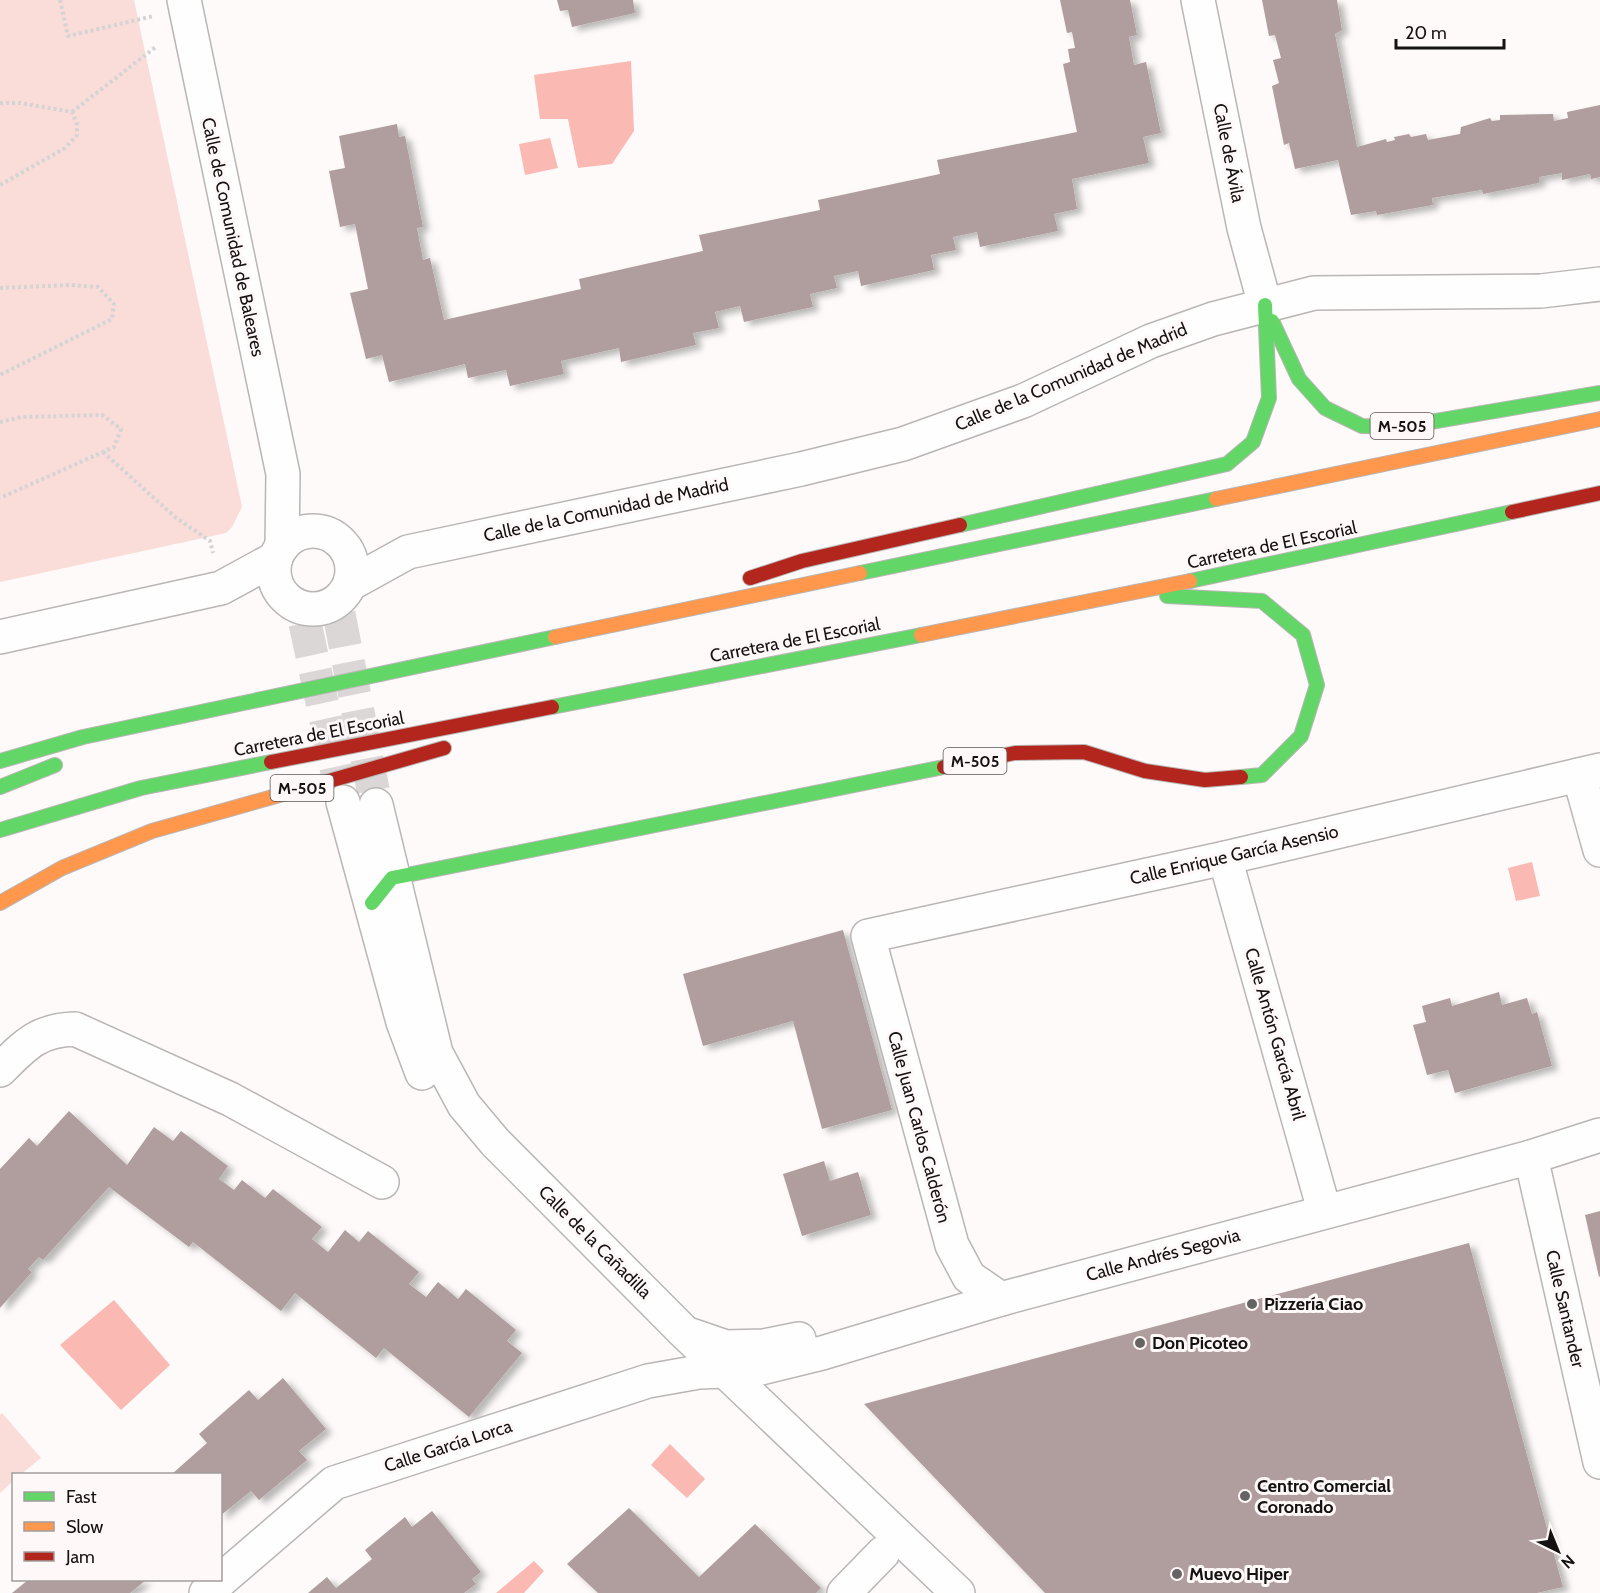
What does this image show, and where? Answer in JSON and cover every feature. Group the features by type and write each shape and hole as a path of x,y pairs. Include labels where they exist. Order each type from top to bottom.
{"highway":[{"name":"M-505","path":"1265,305 1299,379 1325,408 1362,426 1401,427 1600,393"},
{"name":"M-505","path":"611,625 802,561 1227,464 1253,442 1269,398 1265,305"},
{"name":"M-505","path":"0,761 83,737 359,678 1600,419"},
{"name":"Carretera de El Escorial","path":"0,830 141,788 1142,591 1600,493"},
{"name":"M-505","path":"1523,509 1600,499"},
{"name":"M-505","path":"382,890 1015,753 1084,752 1145,771 1205,780 1262,775 1301,736 1317,685 1303,635 1262,601 1181,598 1142,591"},
{"path":"110,746 359,678"},
{"name":"M-505","path":"482,736 612,694"},
{"name":"M-505","path":"0,903 62,868 152,831 460,743"},
{"path":"0,787 66,761"}],"street":[{"name":"Calle de Ávila","path":"1198,0 1244,228 1265,305"},
{"name":"Calle de Comunidad de Baleares","path":"186,10 283,474 279,552"},
{"name":"Calle de la Comunidad de Madrid","path":"343,598 408,552 801,469 903,444 1023,401 1151,341 1213,319 1265,305 1314,293 1541,291 1600,284"},
{"name":"Calle de Comunidad de Baleares","path":"283,474 330,535"},
{"path":"0,637 221,588 279,552 291,538 306,531 330,535 348,552 352,568 343,598 328,606 312,609 296,608 221,588"},
{"name":"Calle de la Comunidad de Madrid","path":"330,535 408,552"},
{"path":"279,552 276,582 296,608"},
{"path":"1590,772 1600,850"},
{"name":"Calle Enrique García Asensio","path":"868,936 1225,858 1590,772"},
{"name":"Calle de la Cañadilla","path":"343,802 382,890 436,1053 464,1105 495,1142 685,1333 713,1372 883,1553 924,1593"},
{"name":"Calle de la Cañadilla","path":"376,805 382,890 403,1022 421,1072 450,1123 484,1162 653,1330 713,1372 958,1593"},
{"name":"Calle Antón García Abril","path":"1225,858 1324,1210"},
{"name":"Calle Juan Carlos Calderón","path":"868,936 952,1245 969,1276 1001,1299"},
{"path":"0,1070 25,1045 52,1029 75,1029 230,1099 382,1182"},
{"name":"Calle Andrés Segovia","path":"713,1372 753,1370 822,1353 1001,1299 1531,1156 1600,1135"},
{"name":"Calle Santander","path":"1531,1156 1600,1462"},
{"path":"685,1333 726,1347 764,1346 811,1337 940,1298 951,1283 952,1245"},
{"name":"Calle García Lorca","path":"222,1579 334,1483 648,1380 713,1372"},
{"path":"844,1593 883,1553"},
{"name":"Calle García Lorca","path":"206,1593 220,1581"}],"path":[{"path":"60,0 68,36 186,10"},
{"path":"72,112 186,10"},
{"path":"0,103 20,103 72,112"},
{"path":"0,184 65,148 77,135 77,124 72,112"},
{"path":"0,288 71,285 98,287 114,304 112,319 0,375"},
{"path":"0,422 22,417 102,415 122,429 114,447 0,498"},
{"path":"103,452 175,517 210,541 221,588"}],"shaded area":[{"path":"0,0 134,0 242,507 232,527 226,533 0,582"},
{"path":"631,61 634,131 612,164 578,168 568,119 540,119 534,75"},
{"path":"550,138 558,168 525,175 519,144"},
{"path":"1532,862 1540,896 1516,901 1508,868"},
{"path":"114,1300 170,1365 121,1410 60,1345"},
{"path":"2,1413 41,1458 22,1473 12,1473 12,1482 0,1493 0,1415"},
{"path":"670,1444 705,1479 687,1498 651,1465"},
{"path":"534,1561 544,1571 524,1593 496,1593"}],"building":[{"path":"557,0 633,0 635,13 572,27 568,10 560,11"},
{"path":"1060,0 1130,0 1137,35 1129,37 1134,65 1146,62 1161,133 1143,137 1149,163 1072,179 1077,209 1054,214 1058,231 980,247 977,232 953,237 956,250 931,255 934,270 861,286 858,271 834,276 837,288 810,294 813,307 744,322 740,306 715,312 719,328 693,333 696,345 621,362 619,348 561,361 564,374 510,386 506,370 468,378 465,364 389,382 382,355 366,359 350,293 368,289 355,224 340,227 329,171 345,168 339,136 397,124 399,137 405,136 423,227 417,228 423,260 430,258 444,320 581,289 579,279 703,251 699,235 820,210 818,200 940,174 937,160 1077,132 1063,64 1070,62 1068,49 1075,48 1072,32 1067,33"},
{"path":"1262,0 1337,0 1342,30 1335,34 1357,147 1386,139 1387,142 1395,140 1394,137 1409,134 1411,137 1426,134 1428,140 1460,134 1461,127 1490,118 1492,121 1500,120 1500,115 1553,114 1554,121 1568,118 1567,112 1600,105 1600,177 1591,179 1590,174 1562,180 1562,173 1539,177 1539,183 1483,194 1482,190 1432,198 1433,205 1377,215 1376,211 1351,215 1338,160 1295,169 1289,143 1284,145 1272,86 1279,83 1273,60 1281,58 1275,35 1269,36"},
{"path":"843,930 892,1110 822,1129 793,1021 703,1046 683,974"},
{"path":"1499,992 1502,1005 1527,998 1532,1014 1537,1012 1552,1066 1455,1093 1448,1070 1427,1075 1413,1025 1426,1022 1422,1006 1450,998 1452,1006"},
{"path":"69,1111 127,1165 154,1127 173,1141 181,1131 228,1166 219,1179 234,1190 242,1180 265,1198 273,1189 322,1227 312,1239 328,1252 345,1230 359,1242 368,1231 419,1272 409,1284 426,1297 438,1282 458,1299 466,1289 516,1330 507,1341 522,1353 469,1417 384,1348 376,1358 295,1293 281,1311 193,1242 189,1247 109,1187 43,1260 39,1257 28,1269 32,1272 0,1308 0,1169 29,1138 37,1146"},
{"path":"824,1161 830,1181 858,1172 871,1215 802,1236 783,1174"},
{"path":"1600,1211 1600,1276 1599,1277 1585,1215"},
{"name":"Centro Comercial Coronado","path":"1469,1243 1563,1587 1537,1593 1045,1593 864,1404"},
{"path":"283,1378 326,1429 299,1451 307,1460 259,1500 251,1491 222,1514 222,1473 173,1473 207,1443 199,1434 249,1390 258,1400"},
{"path":"629,1508 699,1577 755,1524 821,1588 816,1593 598,1593 567,1564"},
{"path":"432,1511 481,1572 472,1579 476,1584 464,1593 308,1593 327,1577 336,1588 372,1559 365,1550 405,1517 412,1527"},
{"path":"27,1581 145,1581 130,1593 12,1593"}],"tunnel":[{"path":"339,614 376,805"},
{"path":"305,623 338,777"}],"traffic: fast":[{"path":"960,525 1227,464 1253,442 1269,398 1265,305"},
{"path":"1272,321 1299,379 1325,408 1362,426 1401,427 1600,393"},
{"path":"860,573 1216,499"},
{"path":"1190,581 1512,512"},
{"path":"1167,596 1262,601 1303,635 1317,685 1301,736 1262,775 1241,777"},
{"path":"552,707 921,635"},
{"path":"0,761 83,737 555,637"},
{"path":"0,830 141,788 271,762"},
{"path":"0,787 55,765"},
{"path":"372,903 392,878 944,767"}],"traffic: slow":[{"path":"1216,499 1600,419"},
{"path":"555,637 860,573"},
{"path":"921,635 1190,581"},
{"path":"0,903 62,868 152,831 322,783"}],"traffic: jam":[{"path":"1512,512 1600,493"},
{"path":"750,578 802,561 960,525"},
{"path":"271,762 552,707"},
{"path":"322,783 444,748"},
{"path":"944,767 1015,753 1084,752 1145,771 1205,780 1241,777"}],"place":[{"name":"Pizzería Ciao","path":"1252,1304"},
{"name":"Don Picoteo","path":"1140,1343"},
{"name":"Centro Comercial Coronado","path":"1245,1496"},
{"name":"Muevo Hiper","path":"1177,1574"}]}
